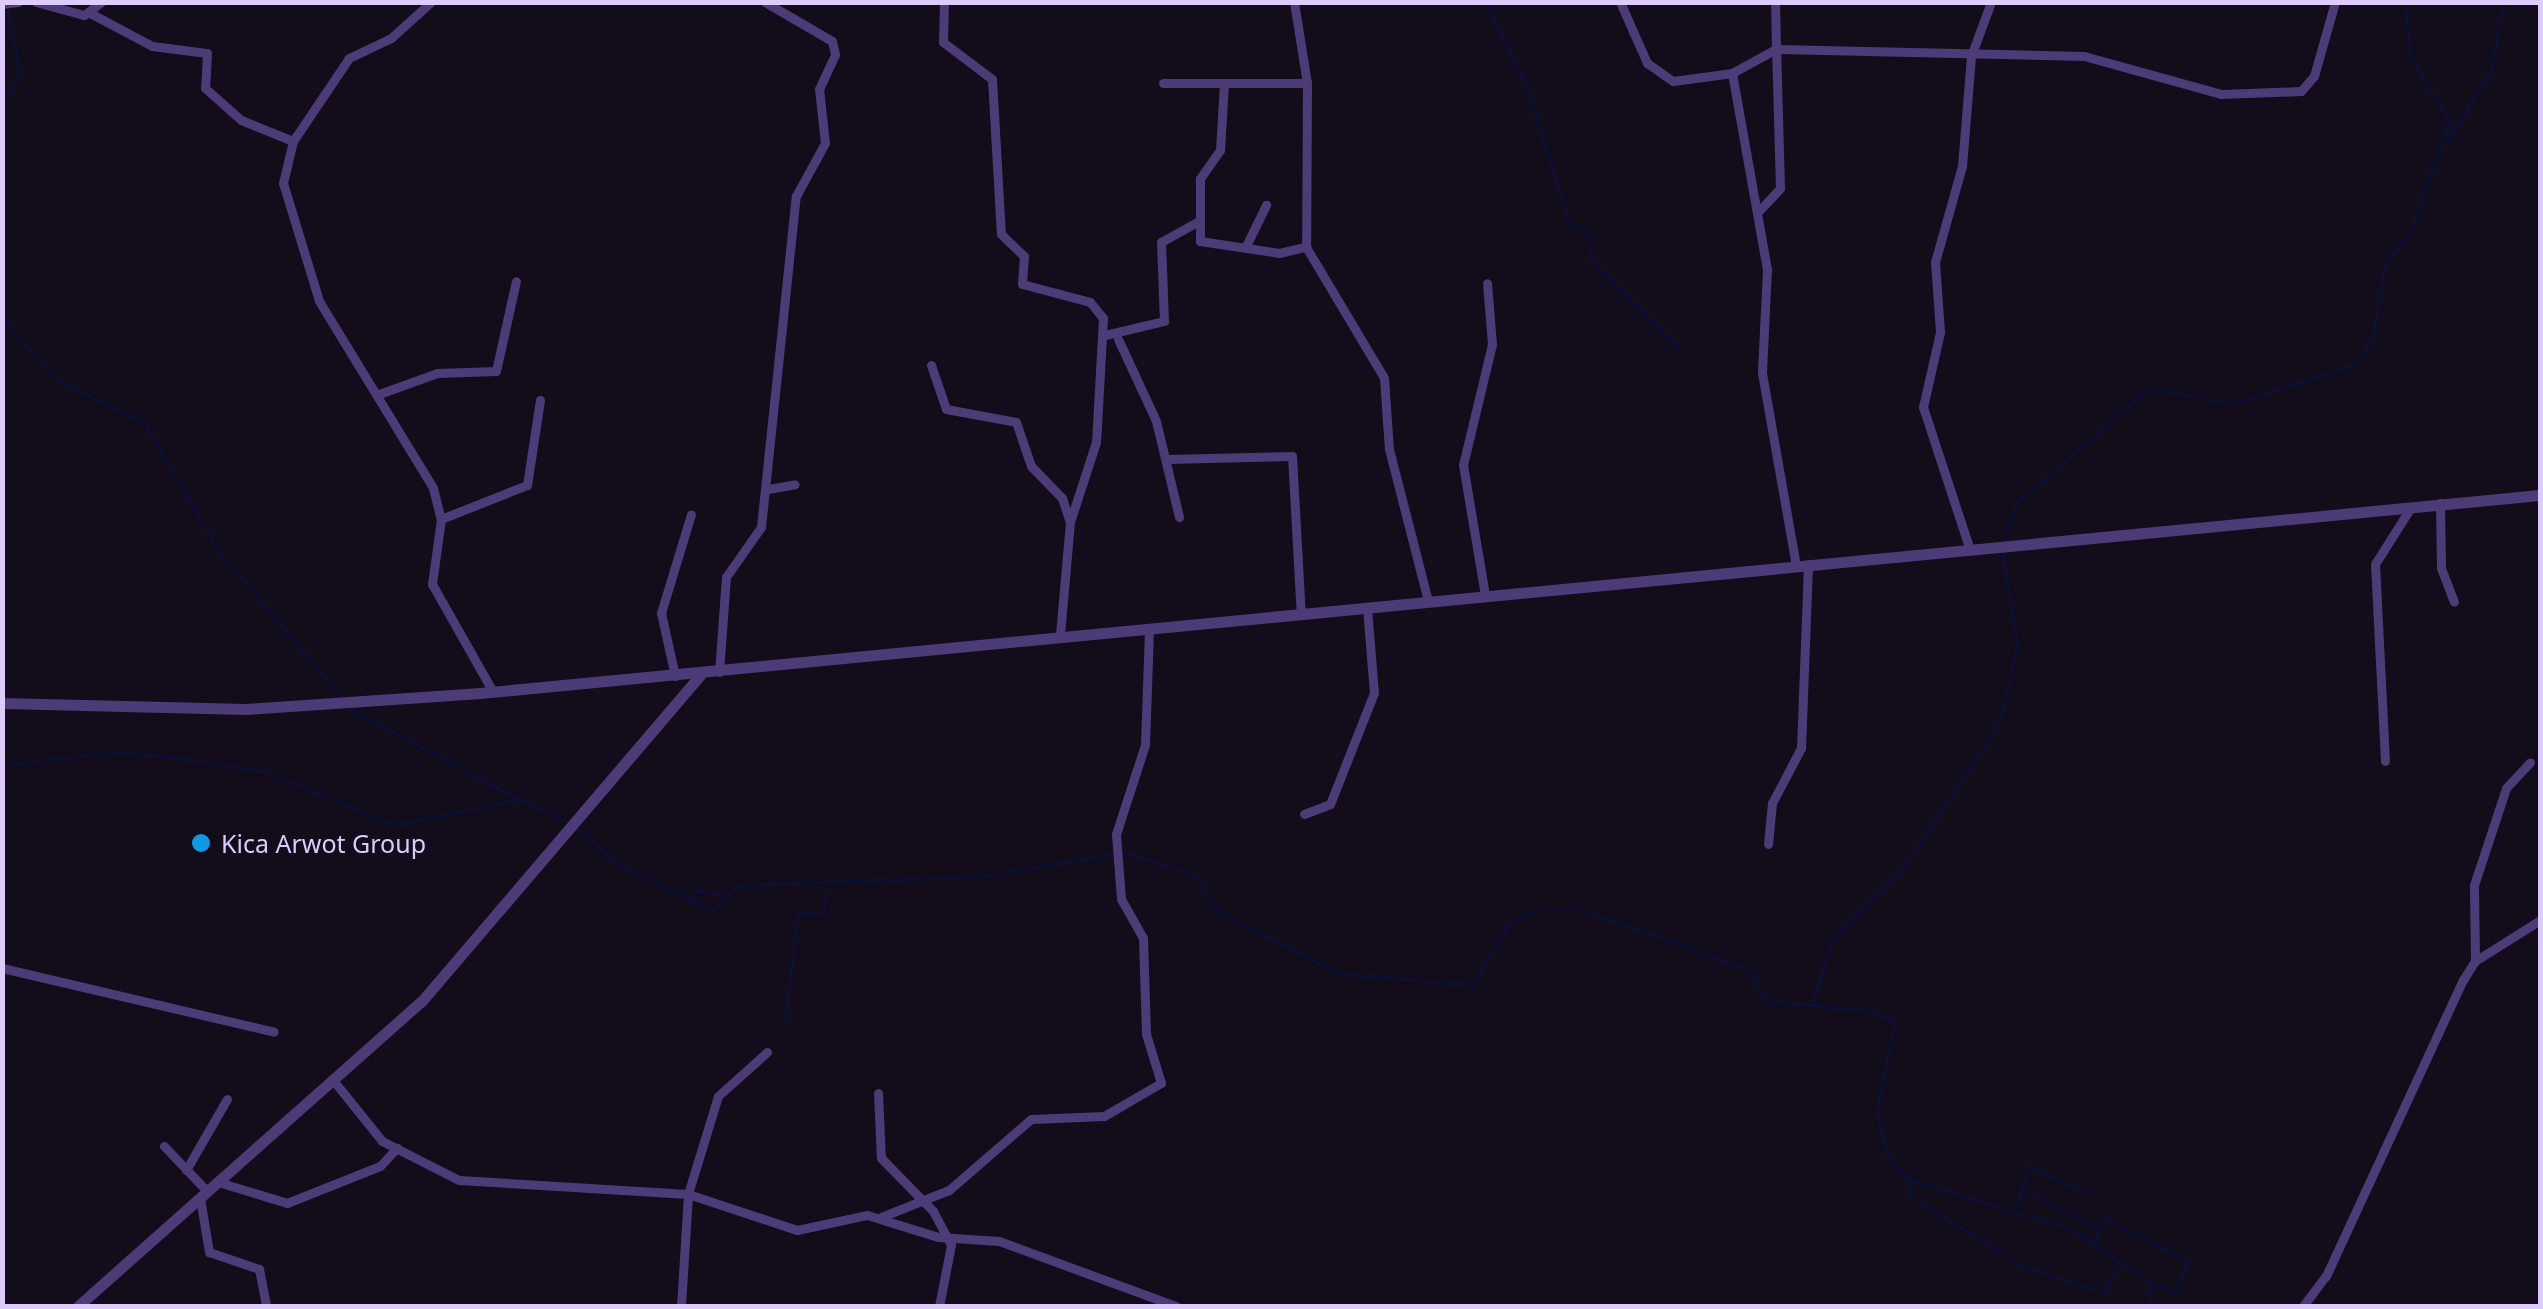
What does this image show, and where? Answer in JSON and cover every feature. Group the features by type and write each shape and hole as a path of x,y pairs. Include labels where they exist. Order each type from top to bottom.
{"street":[{"path":"2,4 18,2"},
{"path":"36,2 90,13 152,46 207,53 204,88 241,120 293,142"},
{"path":"90,13 102,2"},
{"path":"431,2 349,58 293,142 283,183 308,273 418,456 441,519 432,584 493,692"},
{"path":"719,672 726,577 757,544 768,489 796,196 822,154 819,89 835,54 832,41 766,2"},
{"path":"944,2 943,42 992,79 1001,234 1024,256 1022,284 1090,302 1105,335 1092,465 1070,522 1060,633"},
{"path":"1294,2 1307,83 1306,247 1384,378 1389,449 1428,601"},
{"path":"1620,2 1660,75 1732,72 1776,50 2084,56 2221,94 2300,91 2314,76 2335,2"},
{"path":"1758,213 1780,188 1775,2"},
{"path":"1970,550 1923,408 1940,332 1935,262 1962,166 1971,56 1991,2"},
{"path":"1732,72 1767,269 1764,388 1802,564 1801,748 1772,803 1768,844"},
{"path":"1163,82 1307,83"},
{"path":"1224,83 1220,150 1200,178 1197,222 1202,244 1306,247"},
{"path":"1246,246 1266,205"},
{"path":"1105,335 1118,338 1164,322 1161,242 1197,222"},
{"path":"379,394 437,374 496,370 516,280"},
{"path":"1485,596 1464,465 1492,344 1488,283"},
{"path":"1118,338 1167,459 1178,517"},
{"path":"931,364 949,412 1021,427 1026,457 1070,522"},
{"path":"441,519 527,486 540,400"},
{"path":"1167,459 1292,456 1301,615"},
{"path":"768,489 795,484"},
{"path":"2,703 246,709 493,692 700,675 1060,633 1301,615 2540,495"},
{"path":"2440,502 2441,568 2454,602"},
{"path":"2385,761 2375,564 2413,505"},
{"path":"676,676 661,612 690,514"},
{"path":"1304,814 1330,804 1374,693 1367,608"},
{"path":"336,1084 397,1148 459,1180 688,1194 797,1230 881,1218 918,1199 948,1190 1031,1118 1104,1116 1161,1083 1146,1034 1143,938 1121,900 1116,834 1145,745 1149,629"},
{"path":"78,1306 336,1084 538,872 700,675"},
{"path":"2475,961 2469,913 2478,873 2506,788 2530,762"},
{"path":"2302,1306 2475,961 2540,920"},
{"path":"2,968 274,1032"},
{"path":"682,1306 688,1194 720,1091 767,1052"},
{"path":"878,1093 881,1158 946,1236 952,1254 939,1306"},
{"path":"186,1170 228,1099"},
{"path":"164,1146 204,1194 208,1252 259,1268 266,1306"},
{"path":"218,1182 294,1202 380,1166 397,1148"},
{"path":"881,1218 946,1236 1056,1258 1176,1306"}],"waterway":[{"path":"1486,2 1527,87 1569,222 1589,233 1591,259 1681,349"},
{"path":"2004,544 2016,503 2150,388 2232,404 2357,364 2373,335 2384,268 2413,226 2449,121 2410,56 2405,2"},
{"path":"2447,142 2491,70 2504,2"},
{"path":"2,107 20,73 6,5"},
{"path":"2,318 58,381 144,422 218,549 344,699"},
{"path":"1813,1001 1832,940 1905,866 2000,722 2017,644 2002,552"},
{"path":"349,708 517,798"},
{"path":"2,766 113,752 182,758 267,772 395,825 519,799 566,821"},
{"path":"577,828 616,862 712,910 740,885 986,876 1114,854"},
{"path":"1122,851 1193,874 1219,911 1338,973 1472,985 1511,921 1536,909 1581,909 1750,970 1765,1000 1872,1011 1895,1022 1877,1113 1888,1157 1909,1179 2071,1229 2154,1284 2148,1306"},
{"path":"688,903 697,890 720,895"},
{"path":"785,1020 798,913 823,914 826,890"},
{"path":"2017,1206 2028,1166 2087,1193"},
{"path":"1909,1181 1910,1196 2026,1268 2105,1292 2118,1262"},
{"path":"2023,1190 2100,1228"},
{"path":"2093,1243 2106,1219 2189,1261 2175,1293 2157,1285"}],"place":[{"name":"Kica Arwot Group","path":"201,843"}]}
